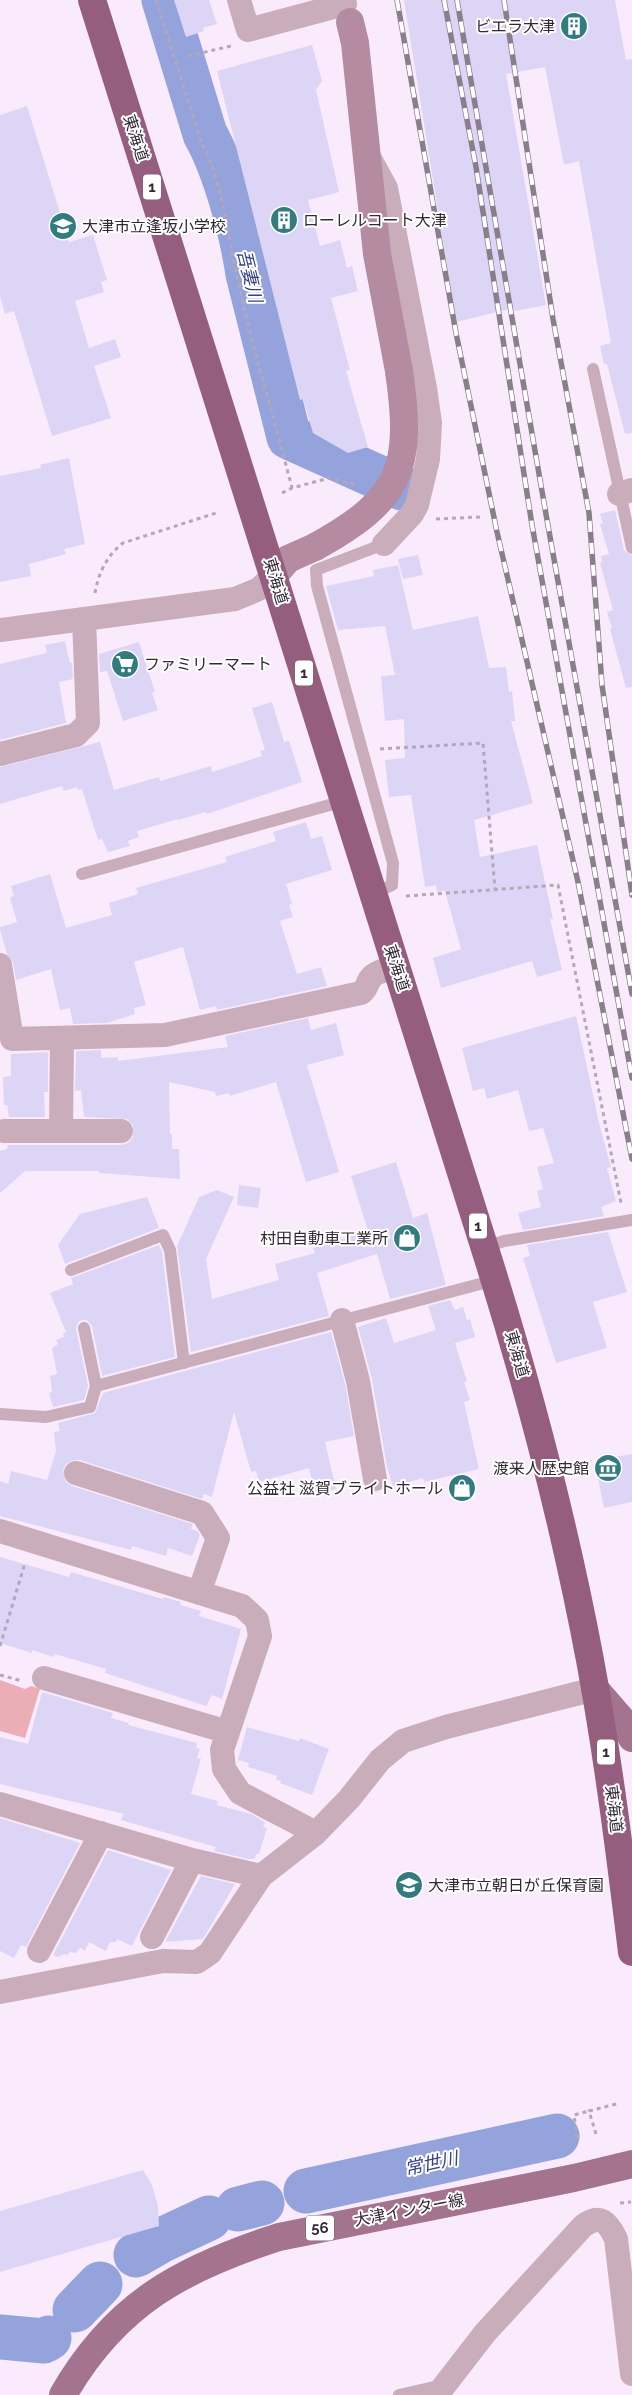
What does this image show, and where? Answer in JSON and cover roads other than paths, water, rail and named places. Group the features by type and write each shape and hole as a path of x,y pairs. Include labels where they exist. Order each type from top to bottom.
{"highway":[{"name":"東海道","path":"92,0 485,1248 535,1416 558,1506 595,1689 608,1766 632,1952"}],"main road":[{"path":"595,1689 622,1720 632,1738"},
{"name":"大津インター線","path":"69,2389 115,2323 137,2304 168,2284 236,2250 279,2236 574,2178 632,2164"}],"street":[{"path":"0,630 235,599 258,589 288,559 348,529 372,511 391,487 404,451 405,415 377,254 355,42 347,9 291,9 248,30 239,0"},
{"path":"365,149 386,188 425,388 430,423 428,459 417,505 412,514 384,544"},
{"path":"0,754 76,735 88,723 84,618"},
{"path":"0,965 4,979 12,1039 165,1035 361,993 366,989 369,980 375,974 397,967"},
{"path":"61,1131 62,1038"},
{"path":"4,1131 121,1131"},
{"path":"342,1320 358,1381 375,1479"},
{"path":"76,1474 202,1513 218,1538 199,1593"},
{"path":"0,1531 242,1606 257,1620 260,1636 222,1750 224,1769 240,1793 316,1833"},
{"path":"36,1681 228,1732"},
{"path":"0,1992 163,1962 196,1962 210,1953 261,1876 316,1833 349,1799 380,1760 403,1741 446,1727 595,1689"},
{"path":"3,1812 101,1833 192,1860 261,1876"},
{"path":"39,1951 101,1833"},
{"path":"152,1937 192,1860"},
{"path":"440,2390 485,2333 583,2226 591,2220 603,2221 610,2227 616,2239 632,2374"}],"lane":[{"path":"593,370 625,492 632,548"},
{"path":"374,894 392,885 393,863 317,586 316,570 384,544"},
{"path":"82,874 344,801"},
{"path":"485,1248 504,1241 632,1220"},
{"path":"71,1270 163,1236 170,1250 184,1363"},
{"path":"96,1386 495,1280"},
{"path":"0,1414 46,1417 90,1407 96,1386 84,1328"},
{"path":"399,2395 440,2390"}],"waterway":[{"name":"吾妻川","path":"164,0 205,134 219,165 232,202 289,437 402,488"},
{"name":"常世川","path":"306,2191 557,2136"},
{"name":"常世川","path":"238,2209 262,2203"},
{"name":"常世川","path":"136,2255 164,2239 209,2218"},
{"name":"常世川","path":"75,2310 100,2284"},
{"name":"常世川","path":"0,2337 44,2341 49,2338"}],"railway":[{"path":"397,0 456,333 497,532 578,882 632,1159"},
{"path":"444,0 476,167 532,525 632,1078"},
{"path":"457,0 547,520 632,994"},
{"path":"504,0 553,319 589,513 602,685 632,895"}],"place":[{"name":"ビエラ大津","path":"574,26"},
{"name":"ローレルコート大津","path":"284,220"},
{"name":"大津市立逢坂小学校","path":"63,226"},
{"name":"ファミリーマート","path":"125,664"},
{"name":"村田自動車工業所","path":"407,1238"},
{"name":"渡来人歴史館","path":"608,1468"},
{"name":"公益社 滋賀ブライトホール","path":"462,1488"},
{"name":"大津市立朝日が丘保育園","path":"409,1885"}]}
